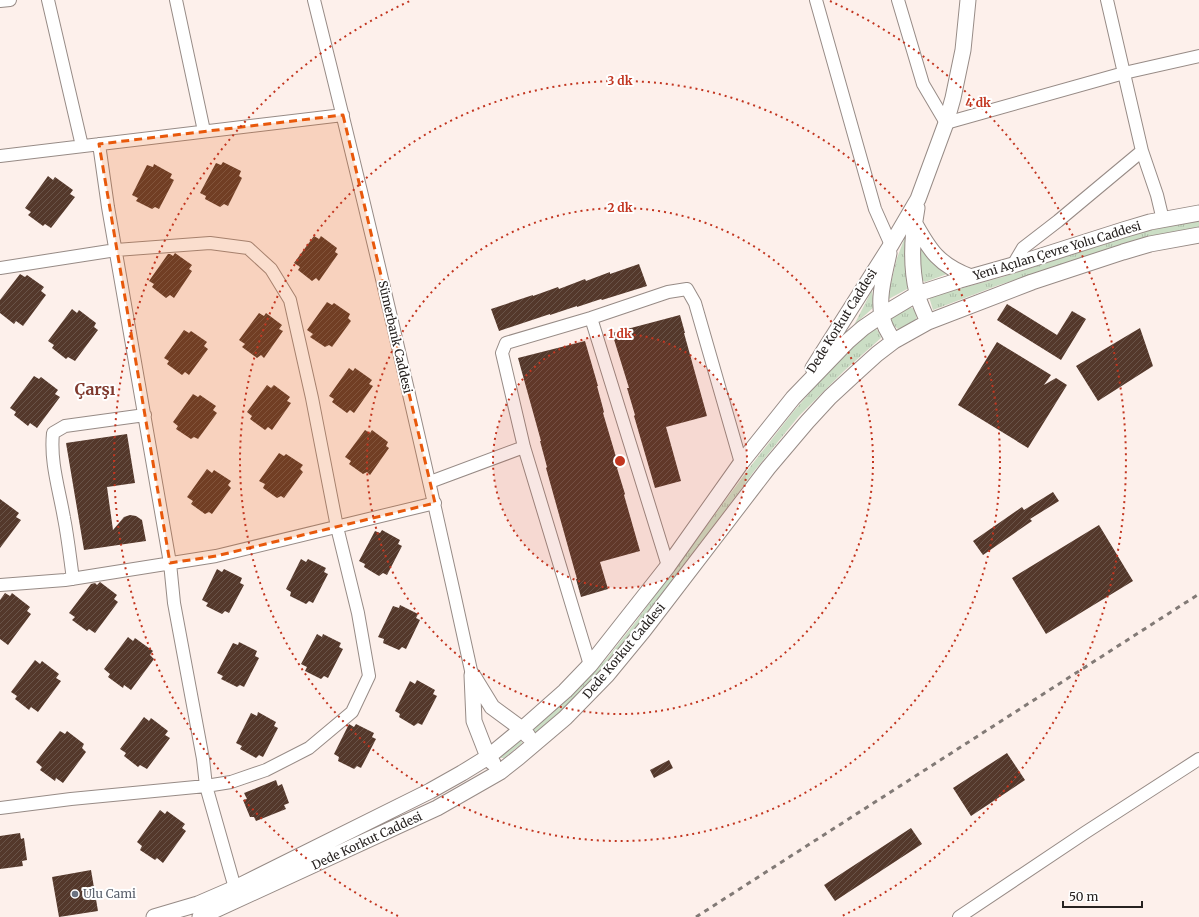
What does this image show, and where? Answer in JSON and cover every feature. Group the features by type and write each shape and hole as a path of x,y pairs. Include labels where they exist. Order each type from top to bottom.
{"main road":[{"name":"Dede Korkut Caddesi","path":"793,398 891,245 918,199 946,123 963,50 968,0"},
{"name":"Dede Korkut Caddesi","path":"200,917 437,808 500,772 565,718 589,694 623,656 768,468 830,397 877,354 894,341 928,322 917,294 912,261 914,222 918,199"},
{"name":"Yeni Açılan Çevre Yolu Caddesi","path":"917,294 1123,230 1199,213"},
{"path":"914,222 929,248 939,258 956,272 971,277"},
{"name":"Yeni Açılan Çevre Yolu Caddesi","path":"928,322 1032,282 1123,252 1150,244 1199,234"},
{"name":"Dede Korkut Caddesi","path":"891,245 880,296 882,315 886,328 894,341"},
{"name":"Dede Korkut Caddesi","path":"154,917 198,904 235,888 430,791 488,757 565,691 590,665 668,566 741,463 793,398 848,341 863,328 917,294"},
{"path":"472,675 492,707 522,729 535,744"},
{"path":"472,675 474,722 488,757 500,772"}],"street":[{"path":"0,1 10,0"},
{"path":"48,0 82,146"},
{"path":"176,0 204,131"},
{"name":"Sümerbank Caddesi","path":"314,0 343,115 435,503 472,675"},
{"path":"816,0 875,209 891,245"},
{"path":"898,0 923,84 946,123 1124,73 1199,56"},
{"path":"1107,0 1142,151 1157,195 1163,220"},
{"path":"0,156 343,115"},
{"path":"99,144 108,207 145,415 170,563 174,603 203,759 206,786 235,888"},
{"path":"1013,265 1023,248 1142,151"},
{"path":"0,268 116,250 210,243 248,248 271,269 290,300 312,398 337,527 358,613 369,676 352,712 309,748 266,770 231,782 206,786 71,799 0,808"},
{"path":"590,665 524,447 502,353 506,343 591,318 668,292 687,289 695,302 741,463"},
{"path":"591,318 668,566"},
{"path":"73,579 64,518 53,461 53,433 65,426 145,415"},
{"path":"430,482 524,447"},
{"path":"0,585 73,579 216,556 435,503"},
{"path":"959,917 1199,759"}],"highlighted area":[{"path":"343,115 435,503 216,556 170,563 99,144"}],"green space":[{"path":"1199,221 1199,227 1154,236 1117,247 999,285 933,310 929,297 1003,277 1126,237 1159,228"},
{"path":"910,224 909,288 887,300 897,258"},
{"path":"923,248 947,274 925,282 921,279 919,249"},
{"path":"872,290 874,307 854,325"},
{"path":"909,307 916,311 917,317 915,321 898,329 892,324 891,318"},
{"path":"875,328 879,332 881,338 844,371 799,416 755,470 639,627 581,694 536,734 532,730 571,696 607,658 793,412 835,364 872,329"},
{"path":"520,739 521,744 504,758 501,758 500,756"}],"building":[{"path":"223,162 241,171 239,176 242,178 228,206 224,204 220,207 205,199 206,196 200,193 216,163 221,165"},
{"path":"154,164 172,174 170,178 174,180 159,209 155,207 152,209 136,201 138,198 132,195 147,165 153,167"},
{"path":"48,176 53,180 55,177 73,190 70,194 75,197 51,228 45,224 43,226 28,215 31,212 25,208"},
{"path":"314,236 319,239 321,236 337,248 335,252 338,254 319,281 316,278 312,281 298,270 300,267 294,263"},
{"path":"175,253 192,265 189,269 192,271 174,298 170,295 166,298 152,287 154,284 149,281 168,254 173,256"},
{"path":"639,264 647,286 550,314 499,331 491,309 558,287 559,289 585,279 586,281 610,272 610,274"},
{"path":"20,274 25,277 27,275 44,287 41,291 46,295 23,326 16,321 14,324 0,313 0,300"},
{"path":"327,302 332,305 334,303 350,314 348,318 351,321 332,347 329,345 325,347 310,337 313,334 307,330"},
{"path":"1007,304 1057,335 1072,311 1086,319 1061,360 997,320"},
{"path":"72,309 77,313 79,310 96,323 94,327 98,330 75,361 68,357 66,359 52,348 54,345 48,341"},
{"path":"259,313 264,316 266,313 282,325 279,329 283,331 264,358 261,355 257,358 242,347 245,344 239,340"},
{"path":"680,315 707,416 666,427 681,481 655,488 634,416 635,415 627,388 629,388 612,333"},
{"path":"1140,328 1153,366 1098,401 1076,366"},
{"path":"184,330 189,333 191,331 207,342 204,346 208,349 189,375 185,372 182,375 167,364 169,361 164,358"},
{"path":"585,341 598,386 603,413 619,467 617,468 625,494 624,495 640,551 600,562 608,589 581,597 518,358"},
{"path":"997,342 1051,375 1044,385 1056,378 1067,385 1028,448 958,405"},
{"path":"349,368 353,371 355,368 372,380 369,384 373,386 354,413 350,410 347,413 332,402 334,399 329,396"},
{"path":"34,376 39,379 41,377 58,390 55,394 60,397 37,428 30,423 28,426 14,415 16,412 10,408"},
{"path":"267,385 271,388 274,385 290,397 287,401 291,403 272,430 268,427 265,430 250,419 252,416 247,412"},
{"path":"193,394 198,397 200,395 216,406 213,410 217,413 198,439 194,437 191,439 176,429 178,426 173,422"},
{"path":"365,430 370,433 372,430 388,442 386,446 389,448 370,475 367,472 363,474 349,464 351,461 345,457"},
{"path":"127,434 135,483 107,487 113,530 124,517 130,515 136,516 142,520 146,541 84,550 66,443"},
{"path":"279,453 284,456 286,454 303,465 300,469 303,472 284,498 281,496 277,498 263,488 265,484 259,481"},
{"path":"207,469 212,473 214,470 231,481 228,485 231,488 212,514 209,512 205,514 191,504 193,501 187,497"},
{"path":"1053,492 1059,501 1030,519 1032,521 983,555 973,541 1022,507 1024,510"},
{"path":"0,499 19,513 16,517 21,520 0,548"},
{"path":"1099,525 1133,581 1046,634 1012,578"},
{"path":"382,530 400,540 398,544 402,546 387,575 383,573 379,576 364,567 365,564 359,561 375,531 380,533"},
{"path":"301,559 306,562 308,559 326,568 324,572 328,574 313,603 309,601 306,604 290,596 291,592 286,589"},
{"path":"217,569 222,572 224,569 242,578 240,583 244,585 229,613 225,611 222,614 206,606 208,603 202,600"},
{"path":"100,582 117,595 114,599 118,602 95,633 89,629 87,631 72,620 75,617 69,613 91,584 95,583 97,585"},
{"path":"5,593 10,596 12,593 30,607 27,611 31,614 8,645 0,639 0,600"},
{"path":"400,605 418,614 416,618 420,620 406,649 402,647 399,650 383,643 384,639 378,637 393,606 399,608"},
{"path":"317,634 322,637 323,634 341,643 339,647 343,649 328,678 324,676 321,679 305,671 307,667 301,664"},
{"path":"128,637 133,641 135,638 153,651 150,655 154,659 131,690 124,685 123,688 108,677 110,674 104,669"},
{"path":"239,642 257,651 255,656 259,658 244,687 240,685 237,687 221,679 223,676 217,673 233,643 238,645"},
{"path":"35,660 40,664 42,661 59,674 56,678 61,681 38,712 31,707 29,710 15,699 17,696 11,692"},
{"path":"417,680 435,690 433,694 437,696 422,725 418,723 414,726 399,717 400,714 395,711 410,681 415,684"},
{"path":"258,712 276,722 274,726 278,728 263,757 259,755 256,758 240,749 242,746 236,743 251,713 257,716"},
{"path":"144,717 149,721 151,718 168,731 165,735 170,738 147,769 140,765 138,767 124,756 126,753 120,749"},
{"path":"349,724 354,727 356,724 374,733 372,737 376,739 361,768 357,766 354,769 338,761 339,757 334,754"},
{"path":"60,731 65,734 67,731 84,744 82,748 86,752 63,783 56,778 55,781 40,770 42,767 36,762"},
{"path":"1007,753 1025,780 971,816 953,788"},
{"path":"669,760 673,768 654,778 650,770"},
{"path":"276,780 278,786 282,784 289,803 284,805 286,809 256,821 254,817 250,817 243,800 247,799 244,793"},
{"path":"160,810 165,814 167,811 185,824 182,828 186,831 163,863 157,858 155,860 140,850 142,846 137,842"},
{"path":"911,828 922,844 835,901 824,885"},
{"path":"20,833 21,839 24,838 27,860 22,861 23,866 0,869 0,836"},
{"name":"Ulu Cami","path":"91,870 98,911 59,917 52,877"}],"railway":[{"path":"696,917 1199,594"}],"place":[{"name":"Ulu Cami","path":"75,894"}],"district":[{"name":"Çarşı","path":"95,389"}]}
